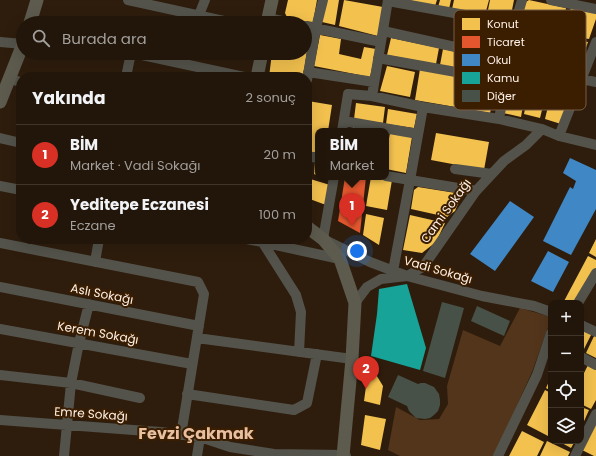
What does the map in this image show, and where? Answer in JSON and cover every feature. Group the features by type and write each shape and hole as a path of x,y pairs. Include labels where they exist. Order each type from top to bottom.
{"main road":[{"path":"32,16 37,0"},
{"path":"269,16 272,0"},
{"path":"0,102 9,85 18,60"},
{"path":"258,72 261,60"},
{"path":"312,230 323,238 340,259 355,303 344,456"}],"street":[{"path":"128,0 203,16"},
{"path":"199,15 205,0"},
{"path":"312,52 322,0"},
{"path":"372,96 388,0 454,12"},
{"path":"519,10 522,0"},
{"path":"551,0 596,9"},
{"path":"312,27 381,42"},
{"path":"383,31 454,47"},
{"path":"0,42 16,43"},
{"path":"586,68 596,42"},
{"path":"378,58 454,72"},
{"path":"127,72 130,60"},
{"path":"165,60 221,72"},
{"path":"309,72 311,60"},
{"path":"312,76 350,78 374,82"},
{"path":"350,78 343,126 354,128"},
{"path":"586,80 596,82"},
{"path":"348,94 372,96 423,107 499,119 542,129 559,136 596,145"},
{"path":"393,270 423,107"},
{"path":"499,119 501,110"},
{"path":"559,136 569,110"},
{"name":"Cami Sokağı","path":"407,276 422,267 476,190 504,161 526,145 542,129"},
{"path":"389,134 418,134"},
{"path":"0,138 16,142"},
{"path":"455,169 492,174"},
{"path":"389,176 476,190"},
{"path":"323,238 333,180"},
{"path":"0,186 16,189"},
{"name":"Vadi Sokağı","path":"323,238 370,262 407,276 482,296 534,306 548,311"},
{"path":"0,243 198,282 204,294 180,435"},
{"path":"95,262 98,244"},
{"path":"264,244 296,295 301,312 299,352"},
{"path":"268,244 340,259"},
{"path":"580,300 596,273"},
{"path":"355,303 367,287 381,279 407,276"},
{"name":"Aslı Sokağı","path":"0,286 199,326"},
{"path":"64,456 71,383 89,304"},
{"path":"584,326 596,332"},
{"name":"Kerem Sokağı","path":"0,329 192,364"},
{"path":"197,338 352,359"},
{"path":"498,456 537,374 548,344"},
{"path":"187,394 294,410 307,403 317,354"},
{"path":"584,359 596,365"},
{"path":"0,375 71,383 140,398"},
{"path":"575,456 596,414"},
{"name":"Emre Sokağı","path":"0,420 160,432 200,437 230,447 274,454 344,456"},
{"path":"197,456 200,437"}],"shaded area":[{"path":"520,308 548,316 548,327 532,372 494,456 400,456 388,450 396,407 420,420 439,419 448,404 447,386 463,330 500,346"}],"building: Konut":[{"path":"288,0 317,0 313,22 312,16 286,16 285,13"},
{"path":"326,0 339,0 335,25 322,22"},
{"path":"344,0 383,7 378,36 339,26"},
{"path":"408,0 437,0 435,6"},
{"path":"440,0 451,0 449,9 438,7"},
{"path":"454,0 489,0 486,10 452,9"},
{"path":"490,0 514,0 512,10 488,10"},
{"path":"529,0 566,8 566,10 523,10 524,3"},
{"path":"571,7 584,10 570,10"},
{"path":"586,11 596,13 596,19 589,39 586,38"},
{"path":"320,35 341,39 339,54 361,59 364,47 376,49 370,77 314,66"},
{"path":"391,38 439,48 436,64 387,55"},
{"path":"443,49 454,51 454,68 440,65"},
{"path":"271,60 306,60 304,72 270,72"},
{"path":"387,66 415,72 410,97 380,91"},
{"path":"420,69 454,76 454,107 415,100"},
{"path":"312,102 332,105 328,128 315,128 315,152 312,152"},
{"path":"356,103 385,107 383,123 354,119"},
{"path":"388,109 417,114 414,128 386,124"},
{"path":"473,110 491,110 490,113"},
{"path":"504,110 522,110 521,117 503,113"},
{"path":"525,110 542,110 540,118 524,114"},
{"path":"547,110 565,110 561,124 545,119"},
{"path":"390,133 412,137 406,173 389,170"},
{"path":"436,133 489,142 484,170 431,160"},
{"path":"312,180 330,185 326,205 312,200"},
{"path":"370,180 392,180 387,210 366,206"},
{"path":"418,187 462,194 455,211 447,217 411,209 414,190"},
{"path":"366,214 384,218 379,245 363,235"},
{"path":"410,215 445,223 436,242 422,253 403,250"},
{"path":"596,239 596,257 589,253"},
{"path":"588,256 596,260 596,268 579,300 565,300"},
{"path":"584,329 592,333 584,349"},
{"path":"596,334 596,358 586,353"},
{"path":"588,365 596,369 596,400 591,409 584,406 584,373"},
{"path":"368,372 375,373 383,386 380,405 364,401"},
{"path":"545,390 548,392 548,436 527,425"},
{"path":"584,408 589,410 584,421"},
{"path":"365,415 386,419 380,450 361,445"},
{"path":"596,421 596,456 594,456 582,450"},
{"path":"522,431 544,442 537,456 509,456"},
{"path":"547,441 548,444 553,444 570,452 568,456 540,456"},
{"path":"564,444 573,444 571,448"}],"building: Ticaret":[{"path":"345,180 366,180 360,233 338,221"}],"building: Okul":[{"path":"570,158 596,170 596,209 571,255 543,241 570,187 573,189 576,181 563,173"},
{"path":"510,201 534,217 495,271 470,254"},
{"path":"548,251 569,262 553,292 531,281"}],"building: Kamu":[{"path":"407,284 426,348 420,370 371,356 379,289"}],"building: Diğer":[{"path":"442,302 464,308 445,378 423,371"},
{"path":"477,306 510,321 504,336 471,321"},
{"path":"398,375 418,384 425,383 434,387 439,394 440,405 438,411 434,415 425,419 416,418 409,411 407,406 388,397"}],"place":[{"name":"BİM","path":"352,226"},
{"name":"Yeditepe Eczanesi","path":"366,389"}],"district":[{"name":"Fevzi Çakmak","path":"196,433"}]}
